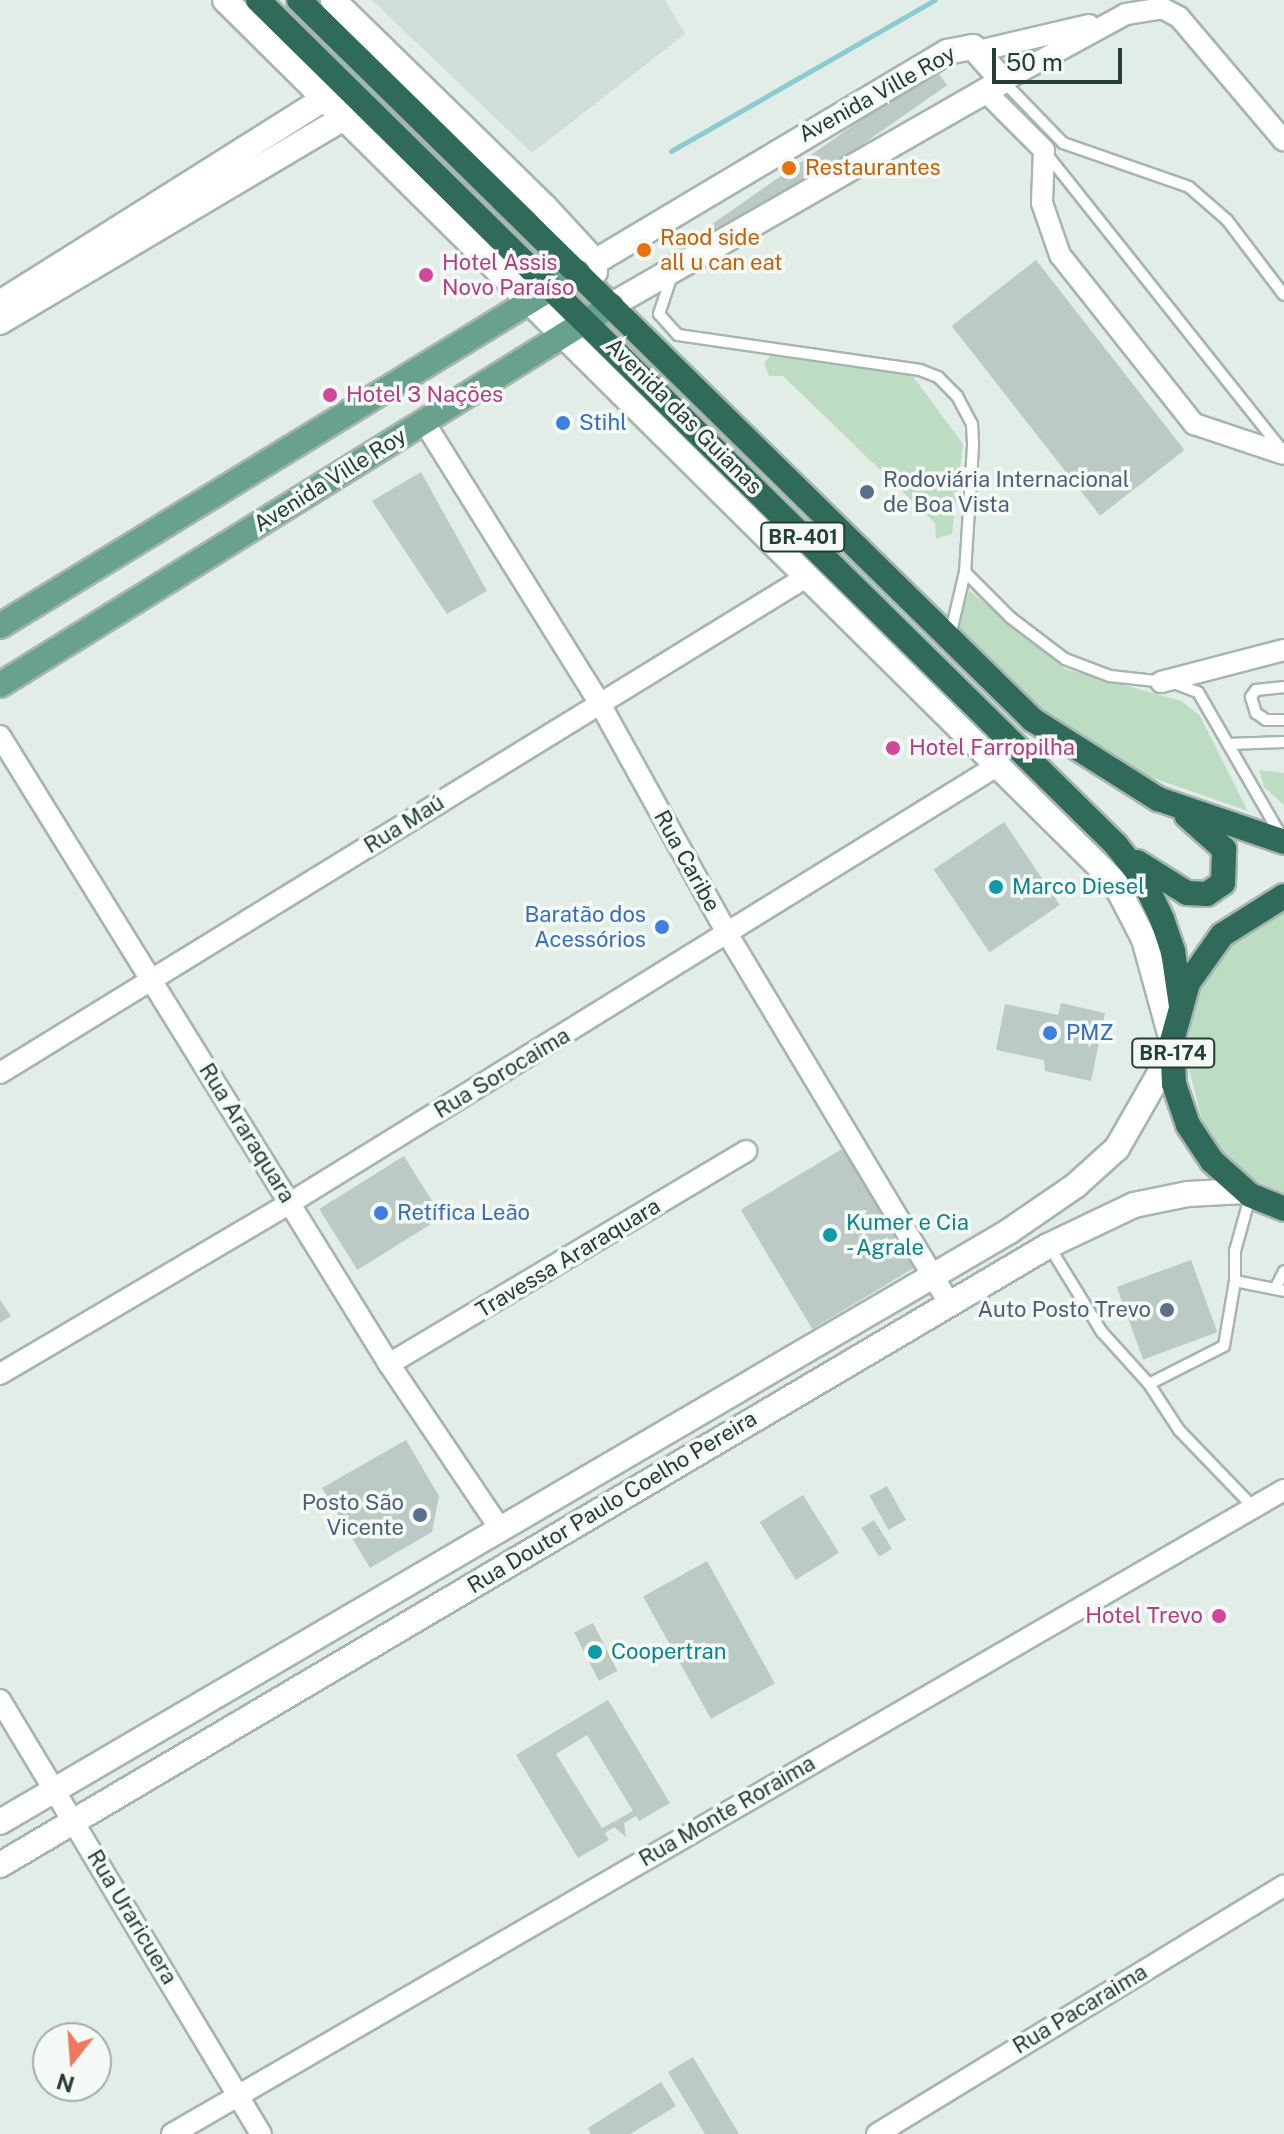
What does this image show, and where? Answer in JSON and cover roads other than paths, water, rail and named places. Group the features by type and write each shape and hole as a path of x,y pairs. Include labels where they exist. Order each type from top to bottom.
{"highway":[{"name":"Avenida das Guianas","path":"258,0 355,112 575,329 1116,845 1143,879 1162,919 1173,951 1171,1004"},
{"name":"Avenida das Guianas","path":"299,0 586,265 605,298 1033,720 1158,799 1284,842"},
{"path":"1116,845 1187,893 1207,894 1223,883 1224,849 1211,834 1158,799"},
{"name":"BR-174","path":"1284,896 1222,935 1171,1004 1174,1084 1188,1125 1212,1161 1247,1193 1284,1209"}],"main road":[{"name":"Avenida das Guianas","path":"225,0 336,92"},
{"name":"Avenida das Guianas","path":"333,0 586,265"},
{"name":"Avenida Ville Roy","path":"0,626 586,265 947,52 970,47 978,51 994,86 675,268 605,298 575,329 0,685"},
{"path":"2,311 336,92"},
{"path":"2,311 355,112"},
{"name":"Avenida das Guianas","path":"575,329 808,576 1114,881 1144,939 1171,1004"},
{"name":"Rua Doutor Paulo Coelho Pereira","path":"0,1822 934,1272 1008,1232 1075,1186 1117,1148 1172,1046"},
{"name":"Rua Doutor Paulo Coelho Pereira","path":"0,1865 948,1301 1048,1246 1134,1205 1188,1194 1247,1193"}],"street":[{"path":"1284,141 1179,17 1153,7 1117,19 994,86 1044,150 1042,203 1060,255 1194,424 1284,454"},
{"name":"Avenida Ville Roy","path":"978,51 1117,19"},
{"name":"Rua Caribe","path":"424,422 599,702 728,935 934,1272 948,1301"},
{"name":"Rua Maú","path":"0,1073 808,576"},
{"path":"1161,682 1284,650"},
{"name":"Rua Araraquara","path":"0,736 389,1364 499,1527"},
{"name":"Rua Sorocaima","path":"0,1374 290,1203 1000,764"},
{"name":"Travessa Araraquara","path":"389,1364 746,1151"},
{"name":"Rua Monte Roraima","path":"172,2134 236,2094 1284,1490"},
{"name":"Rua Uraricuera","path":"0,1700 261,2134"},
{"name":"Rua Pacaraima","path":"877,2134 1284,1886"}],"lane":[{"path":"994,86 1063,143 1189,187 1227,220 1284,295"},
{"path":"1044,150 1284,454"},
{"path":"675,268 659,306 663,322 678,335 920,370 938,377 957,396 973,432 965,572 950,638"},
{"path":"965,572 1011,618 1065,659 1110,676 1161,682 1198,692 1284,842"},
{"path":"1284,687 1256,690 1251,697 1256,713 1266,720 1284,720"},
{"path":"1228,744 1284,742"},
{"path":"1149,1384 1224,1346 1235,1281 1235,1251 1247,1193"},
{"path":"1048,1246 1102,1332 1149,1384 1179,1430 1254,1508"},
{"path":"1235,1281 1280,1290 1284,1271"}],"waterway":[{"path":"671,151 935,0"}],"place":[{"name":"Restaurantes","path":"789,168"},
{"name":"Raod side all u can eat","path":"644,250"},
{"name":"Hotel Assis Novo Paraíso","path":"426,275"},
{"name":"Hotel 3 Nações","path":"330,395"},
{"name":"Stihl","path":"563,423"},
{"name":"Rodoviária Internacional de Boa Vista","path":"867,492"},
{"name":"Hotel Farropilha","path":"893,748"},
{"name":"Marco Diesel","path":"996,887"},
{"name":"Baratão dos Acessórios","path":"662,927"},
{"name":"PMZ","path":"1050,1033"},
{"name":"Retífica Leão","path":"381,1213"},
{"name":"Kumer e Cia - Agrale","path":"830,1235"},
{"name":"Auto Posto Trevo","path":"1167,1310"},
{"name":"Posto São Vicente","path":"420,1515"},
{"name":"Hotel Trevo","path":"1219,1616"},
{"name":"Coopertran","path":"595,1652"}]}
